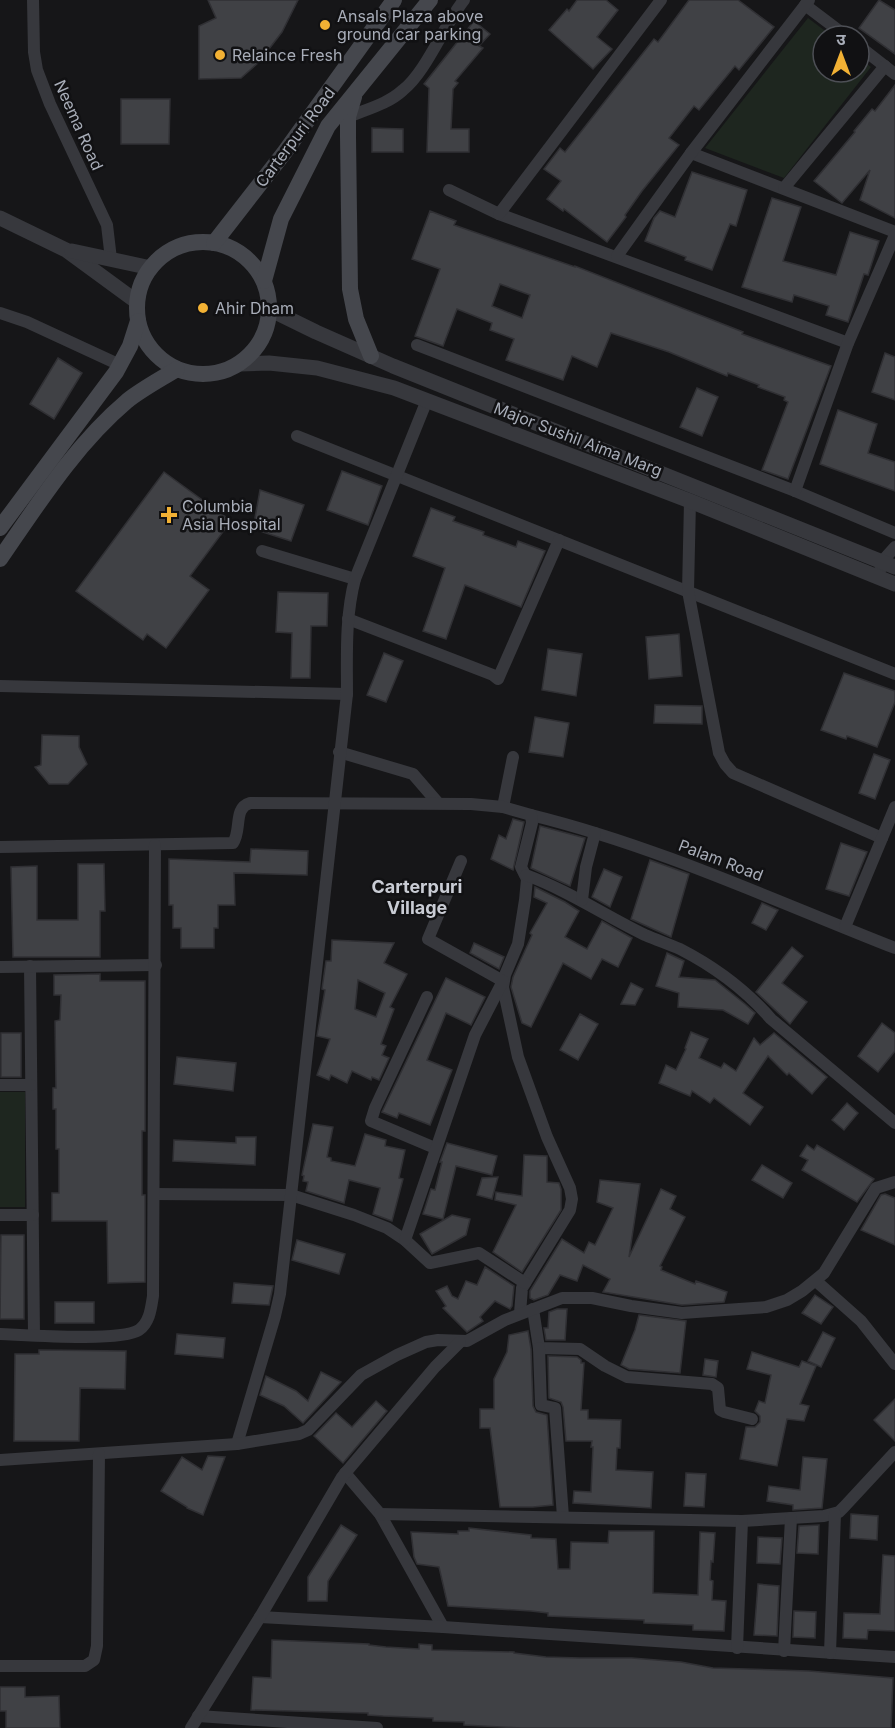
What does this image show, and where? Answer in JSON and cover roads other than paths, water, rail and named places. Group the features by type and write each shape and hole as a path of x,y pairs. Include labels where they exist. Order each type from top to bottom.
{"main road":[{"name":"Carterpuri Road","path":"214,243 284,153 394,0"},
{"name":"Carterpuri Road","path":"264,281 281,219 328,126 430,0"},
{"path":"356,90 348,117 350,289 356,320 371,356"},
{"path":"214,243 236,250 257,269 267,290 269,316 260,341 240,364 218,372 192,373 167,364 146,342 138,321 137,302 141,285 151,268 164,254 187,244 214,243"},
{"path":"0,528 120,365 130,346 138,321"},
{"path":"0,559 58,475 92,436 128,400 177,369"}],"street":[{"name":"Neema Road","path":"33,0 34,52 37,70 59,124 107,225 111,259"},
{"path":"348,117 390,100 406,89 421,68 452,14 464,0"},
{"path":"499,214 661,0"},
{"path":"617,256 691,153 807,2 832,24"},
{"path":"784,188 890,70 871,55"},
{"path":"691,153 895,233 848,343 795,491"},
{"path":"449,190 499,214 848,343"},
{"path":"0,218 66,250 137,302"},
{"path":"66,250 151,268"},
{"name":"Major Sushil Aima Marg","path":"269,309 371,356 885,569 895,584"},
{"path":"0,313 27,322 120,365"},
{"path":"417,345 795,491 895,533"},
{"name":"Major Sushil Aima Marg","path":"240,364 269,363 317,368 394,388 690,501 885,569"},
{"path":"237,1444 278,1307 346,694 350,598 355,579 427,400"},
{"path":"297,436 895,674"},
{"path":"690,501 688,591 719,753 725,764 733,773 882,838"},
{"path":"348,619 493,675 498,679 559,540"},
{"path":"885,569 895,548"},
{"path":"262,551 355,579"},
{"path":"0,686 346,694"},
{"path":"339,752 413,774 438,804"},
{"path":"503,807 513,757"},
{"name":"Palam Road","path":"155,845 233,843 238,836 240,809 250,803 438,804 503,807 595,833 695,867 895,948"},
{"path":"845,927 895,807"},
{"path":"405,1239 475,1035 503,981 518,944 527,885 526,874 521,867 532,823 531,815"},
{"path":"582,900 586,867 595,833"},
{"path":"0,847 155,845 156,965 153,1296 150,1316 139,1331 117,1337 0,1334"},
{"path":"461,861 428,939 503,981"},
{"path":"526,874 554,885 646,935 693,956 731,979 771,1019 895,1123"},
{"path":"0,967 156,965"},
{"path":"30,966 34,1335"},
{"path":"503,981 518,1057 547,1137 570,1188 572,1199 570,1210 522,1288 520,1313"},
{"path":"427,997 371,1121 435,1148"},
{"path":"0,1085 31,1085"},
{"path":"0,1460 237,1444 287,1436 308,1430 355,1380 367,1371 426,1342 443,1339 467,1341 520,1313 562,1298 579,1296 673,1313 766,1307 787,1300 816,1281 833,1261 870,1195 876,1188 895,1182"},
{"path":"154,1194 291,1195 387,1228 405,1239 430,1263 479,1253 525,1283"},
{"path":"0,1215 33,1215"},
{"path":"816,1281 861,1320 895,1364"},
{"path":"533,1309 539,1348 541,1405 555,1408 563,1517"},
{"path":"191,1728 345,1473 435,1367 460,1342"},
{"path":"539,1348 580,1349 605,1366 627,1377 712,1384 718,1388 720,1410 752,1419"},
{"path":"380,1514 742,1521 835,1514 895,1452"},
{"path":"0,1666 85,1666 94,1659 98,1646 99,1454"},
{"path":"345,1473 380,1514 443,1627"},
{"path":"830,1653 835,1514"},
{"path":"784,1651 791,1518"},
{"path":"738,1648 742,1521"},
{"path":"260,1617 895,1657"},
{"path":"198,1716 377,1728"}],"place":[{"name":"Ansals Plaza above ground car parking","path":"325,25"},
{"name":"Relaince Fresh","path":"220,55"},
{"name":"Ahir Dham","path":"203,308"},
{"name":"Columbia Asia Hospital","path":"169,515"}],"district":[{"name":"Carterpuri Village","path":"417,896"}]}
